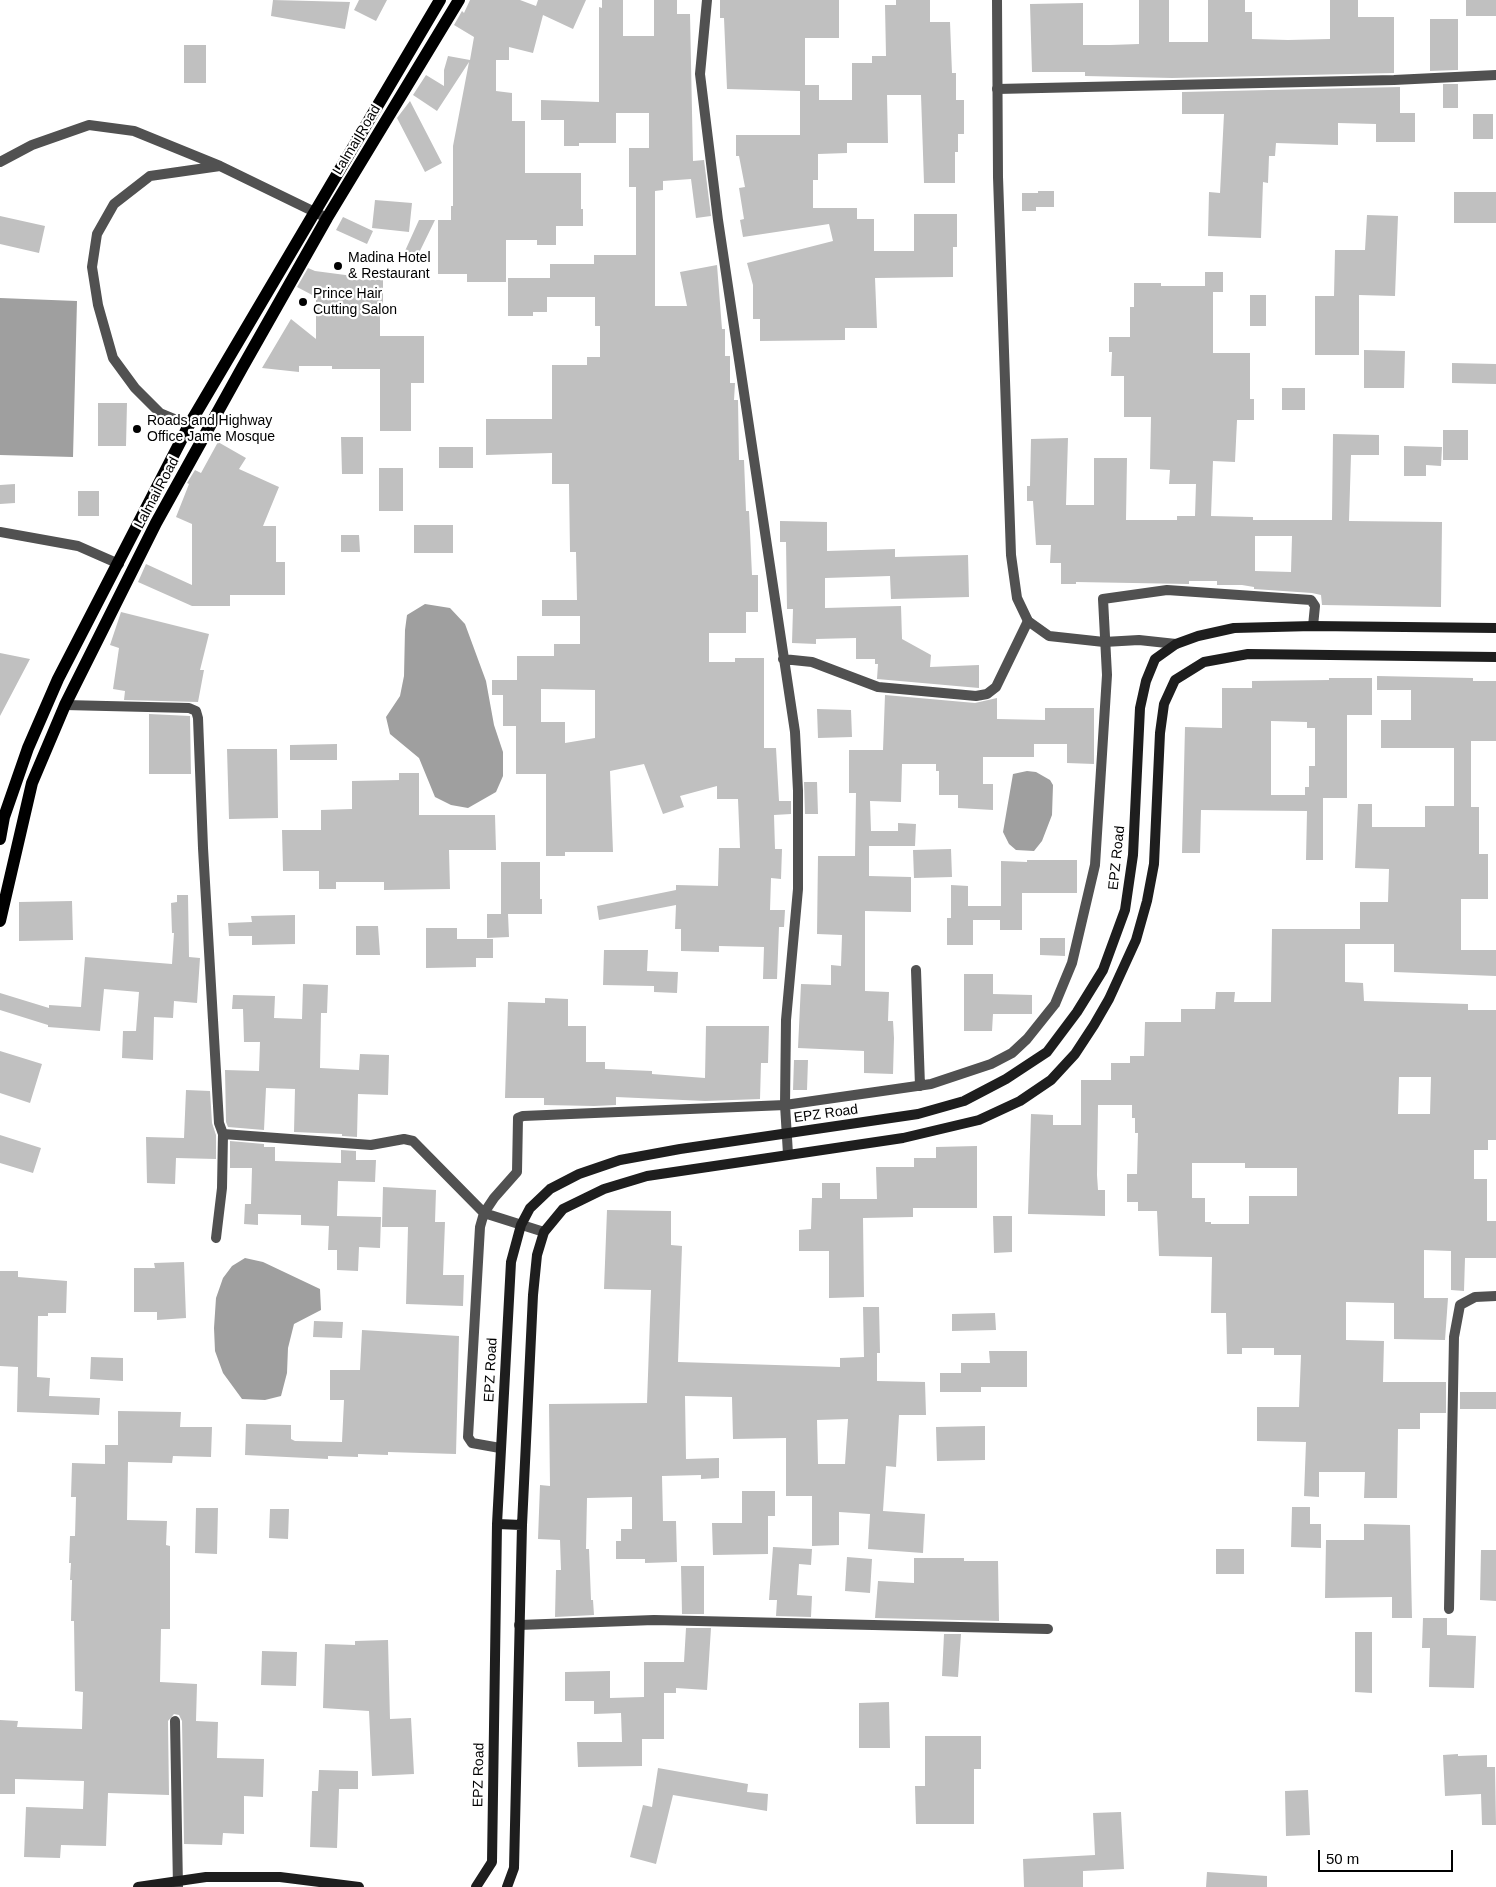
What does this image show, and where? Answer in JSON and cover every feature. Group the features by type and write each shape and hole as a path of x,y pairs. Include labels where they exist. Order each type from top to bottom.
{"main road":[{"name":"Lalmai Road","path":"0,839 2,817 28,748 58,679 119,564 189,425 440,0"},
{"name":"Lalmai Road","path":"0,921 32,783 65,705 156,523 327,218 459,0"},
{"path":"406,57 420,64"},
{"name":"EPZ Road","path":"476,1887 492,1862 497,1524 500,1448 512,1262 520,1225 530,1208 550,1189 579,1174 620,1160 918,1114 964,1101 1006,1080 1046,1052 1077,1012 1104,970 1125,910 1133,855 1140,708 1146,681 1155,660 1176,644 1198,636 1234,628 1313,626 1496,628"},
{"path":"506,1887 514,1868 522,1525 533,1294 537,1255 544,1232 563,1209 604,1189 647,1176 903,1138 979,1120 1020,1101 1051,1080 1075,1054 1120,978 1136,940 1147,901 1154,864 1164,704 1175,680 1204,662 1248,654 1496,657"},
{"path":"497,1524 522,1525"},
{"path":"138,1887 178,1884 206,1877 280,1877 359,1887"}],"street":[{"path":"707,0 700,74 718,220 761,498 794,732 798,791 798,889 786,1020 785,1105 788,1154"},
{"path":"997,0 998,177 1010,555 1017,598 1028,621 1049,636 1104,642 1139,640 1176,644"},
{"path":"997,89 1394,80 1496,75"},
{"path":"0,162 32,145 88,125 134,131 220,166 327,218"},
{"path":"189,425 160,413 135,388 113,358 98,305 92,267 97,234 114,204 150,176 220,166"},
{"path":"0,532 78,546 119,564"},
{"path":"500,1448 472,1444 468,1437 480,1227 484,1213 517,1172 516,1122 520,1116 785,1105 920,1086 991,1064 1012,1053 1027,1039 1055,1004 1072,963 1096,865 1107,675 1104,642 1104,598 1167,590 1311,600 1315,606 1313,626"},
{"path":"783,659 812,662 878,687 976,696 987,694 996,687 1028,621"},
{"path":"65,705 188,708 196,711 198,718 203,858 219,1123 223,1134 222,1188 216,1238"},
{"path":"2,817 22,820"},
{"path":"916,970 920,1086"},
{"path":"223,1134 371,1145 404,1139 412,1141 484,1213 544,1232"},
{"path":"1449,1609 1454,1337 1460,1305 1475,1298 1496,1296"},
{"path":"520,1625 654,1620 1048,1629"},
{"path":"174,1721 178,1884"}],"shaded area":[{"path":"0,298 77,301 73,457 0,455"},
{"path":"425,604 450,608 465,624 486,681 494,725 503,752 503,776 496,792 468,808 451,805 435,797 419,758 390,734 386,717 400,696 404,676 407,615"},
{"path":"1027,771 1036,772 1050,780 1053,785 1052,815 1042,841 1034,851 1016,850 1009,844 1003,832 1013,774"},
{"path":"245,1258 263,1262 320,1289 321,1310 294,1324 288,1348 287,1373 281,1396 265,1400 242,1399 223,1373 215,1351 216,1298 223,1278 232,1266"}],"building":[{"path":"273,0 350,2 345,29 271,16"},
{"path":"359,0 387,0 376,21 354,10"},
{"path":"470,0 520,0 536,6 538,0 586,0 573,29 543,15 533,53 509,47 509,60 496,60 496,91 512,93 512,121 525,121 525,173 581,173 581,209 583,209 583,226 556,226 556,245 537,245 537,240 506,240 506,282 467,282 467,274 438,274 438,220 451,220 451,206 453,206 453,146 469,62 437,111 413,95 426,75 444,86 444,70 448,56 470,60 474,37 454,25 462,11 464,13"},
{"path":"602,0 623,0 623,36 654,36 654,0 677,0 677,14 690,14 693,161 704,160 711,216 696,218 691,179 663,181 663,190 655,191 655,306 687,306 680,272 717,265 722,329 725,329 725,356 730,356 730,383 735,383 734,400 738,400 739,460 744,460 746,511 749,511 752,575 758,575 758,612 746,612 746,633 709,633 709,662 735,662 735,658 764,658 764,748 776,748 779,801 791,801 791,814 774,815 775,849 782,849 781,879 771,878 770,910 785,910 784,927 779,927 777,979 763,979 764,947 719,946 719,952 681,951 681,929 675,929 676,905 599,920 597,906 676,890 676,885 718,886 719,848 740,848 738,799 717,799 717,786 680,796 684,807 663,814 644,764 610,771 613,852 565,852 565,856 546,856 546,774 516,774 516,726 503,726 503,695 492,695 492,680 517,680 517,656 554,656 554,644 580,644 580,616 542,616 542,600 577,600 576,552 570,552 569,484 552,484 552,453 486,455 486,419 552,419 552,365 587,365 587,357 600,357 600,326 595,326 595,297 547,297 547,312 533,312 533,316 508,316 508,278 550,278 550,264 594,264 594,255 636,255 636,187 629,187 629,148 649,148 649,113 616,113 616,143 579,143 579,146 564,146 564,120 541,120 541,100 599,102 599,7 602,8","holes":["541,689 595,690 595,738 565,743 565,722 541,722"]},
{"path":"720,0 839,0 839,38 805,38 805,85 819,85 819,100 852,100 852,63 872,63 872,56 886,56 885,5 896,5 896,0 930,0 930,22 950,22 952,73 956,73 956,100 964,100 964,134 958,134 958,152 955,152 955,183 924,183 921,95 887,95 888,143 847,143 847,153 818,154 818,180 813,180 813,208 857,208 857,219 874,219 874,251 914,251 914,214 957,214 957,247 953,247 953,277 875,278 877,328 845,328 845,340 760,341 760,319 753,319 753,285 747,263 833,241 829,224 743,237 740,220 744,219 739,188 745,187 739,156 736,156 736,135 800,135 800,91 727,89 724,18 720,18"},
{"path":"1139,0 1169,0 1169,42 1208,42 1208,0 1245,0 1245,12 1252,12 1252,39 1288,40 1330,39 1330,0 1358,0 1358,17 1394,17 1394,73 1172,78 1085,76 1085,72 1032,72 1030,4 1083,3 1083,45 1139,44"},
{"path":"1466,0 1496,0 1496,16 1466,16"},
{"path":"1430,19 1458,19 1458,70 1430,71"},
{"path":"184,45 206,45 206,83 184,83"},
{"path":"1443,84 1458,84 1458,108 1443,108"},
{"path":"1400,87 1400,113 1415,113 1415,142 1376,142 1376,124 1338,123 1338,145 1276,143 1275,156 1269,156 1268,183 1263,182 1261,238 1208,236 1209,192 1220,193 1224,114 1182,114 1182,92"},
{"path":"410,101 442,163 425,172 397,118"},
{"path":"1473,114 1493,114 1493,139 1473,139"},
{"path":"1038,191 1054,191 1054,207 1036,207 1036,211 1022,211 1022,193 1038,193"},
{"path":"1454,192 1496,192 1496,223 1454,223"},
{"path":"375,200 412,203 409,232 372,228"},
{"path":"1367,215 1398,216 1395,296 1359,295 1359,355 1315,355 1315,296 1334,296 1335,250 1365,250"},
{"path":"0,216 45,226 39,253 0,244"},
{"path":"343,217 373,231 367,244 336,230"},
{"path":"419,220 435,220 417,257 405,251"},
{"path":"308,268 315,271 353,276 352,279 383,280 383,304 380,303 380,336 424,336 424,383 411,383 411,431 380,431 380,369 332,369 332,366 299,366 299,372 262,368 291,319 316,339 316,297 297,287"},
{"path":"1205,272 1223,272 1223,292 1213,292 1213,353 1250,353 1250,399 1254,399 1254,420 1237,420 1235,462 1213,461 1211,516 1253,517 1253,520 1332,520 1333,434 1379,435 1379,455 1351,455 1349,521 1442,522 1441,607 1322,605 1321,595 1254,589 1254,587 1242,585 1217,585 1217,581 1189,581 1189,584 1076,582 1076,584 1061,584 1061,563 1050,563 1051,545 1036,545 1033,501 1027,501 1027,486 1030,486 1031,439 1068,438 1066,505 1094,505 1094,458 1127,458 1126,520 1177,520 1177,516 1195,516 1196,484 1169,484 1170,470 1150,469 1151,417 1124,417 1124,376 1111,376 1112,352 1109,352 1109,337 1130,337 1130,307 1134,307 1134,283 1161,283 1161,286 1205,286","holes":["1255,536 1292,536 1291,572 1255,571"]},
{"path":"1250,295 1266,295 1266,326 1250,326"},
{"path":"1364,350 1405,351 1404,388 1364,388"},
{"path":"1452,363 1496,364 1496,384 1452,383"},
{"path":"1282,388 1305,388 1305,410 1282,410"},
{"path":"98,403 127,403 126,446 98,446"},
{"path":"1443,430 1468,430 1468,460 1443,460"},
{"path":"341,437 363,437 363,474 342,474"},
{"path":"218,442 246,458 239,469 279,487 263,526 276,526 276,562 285,562 285,595 230,595 230,606 192,606 138,582 146,564 192,585 192,524 176,517 189,484 187,483 195,470 201,473"},
{"path":"1404,446 1442,447 1441,466 1426,465 1426,476 1404,476"},
{"path":"439,447 473,447 473,468 439,468"},
{"path":"379,468 403,468 403,511 379,511"},
{"path":"15,484 15,503 0,504 0,485"},
{"path":"78,491 99,491 99,516 78,516"},
{"path":"780,521 827,522 827,551 895,549 895,557 968,555 969,597 891,599 890,576 825,578 825,608 901,606 902,639 931,655 930,667 979,665 979,688 877,679 878,664 875,664 875,659 856,659 856,638 816,639 816,644 792,643 793,609 787,609 786,542 780,542"},
{"path":"414,525 453,525 453,553 414,553"},
{"path":"341,535 359,535 360,552 341,552"},
{"path":"121,612 209,634 200,670 204,670 198,702 124,700 125,691 113,689 119,648 110,645"},
{"path":"0,653 30,659 0,716"},
{"path":"1377,676 1473,678 1473,681 1496,681 1496,741 1471,741 1471,807 1479,807 1479,854 1488,854 1488,899 1461,899 1461,950 1496,950 1496,976 1394,972 1394,944 1345,944 1345,982 1363,983 1364,1001 1468,1004 1468,1010 1496,1010 1496,1140 1488,1140 1488,1150 1474,1150 1474,1179 1487,1179 1487,1221 1496,1221 1496,1258 1465,1258 1464,1291 1451,1290 1451,1251 1424,1250 1424,1298 1448,1298 1445,1340 1394,1339 1394,1303 1346,1302 1346,1340 1384,1341 1383,1382 1446,1382 1446,1413 1420,1413 1420,1429 1398,1429 1397,1498 1364,1498 1365,1472 1319,1472 1319,1497 1304,1496 1306,1442 1257,1441 1257,1407 1299,1407 1301,1355 1274,1355 1274,1348 1242,1348 1242,1354 1227,1354 1226,1313 1211,1313 1212,1257 1159,1256 1157,1211 1138,1211 1138,1202 1127,1202 1127,1174 1137,1174 1138,1133 1135,1133 1135,1118 1132,1118 1132,1105 1098,1105 1097,1175 1098,1190 1105,1190 1105,1216 1028,1214 1031,1114 1053,1115 1053,1125 1081,1125 1081,1080 1111,1080 1111,1063 1130,1063 1130,1056 1144,1056 1145,1022 1181,1022 1181,1009 1215,1009 1216,992 1235,992 1234,1002 1271,1002 1272,929 1360,929 1360,902 1388,902 1389,869 1355,868 1358,804 1372,804 1372,827 1425,827 1425,806 1454,806 1454,748 1381,748 1381,720 1411,720 1411,690 1377,690","holes":["1399,1077 1431,1077 1430,1114 1398,1114","1192,1163 1245,1163 1245,1168 1297,1168 1297,1196 1249,1196 1249,1224 1211,1224 1211,1222 1205,1222 1205,1198 1192,1198"]},
{"path":"1329,678 1372,678 1372,715 1347,715 1347,798 1323,798 1323,860 1306,860 1307,811 1201,810 1200,853 1182,853 1185,727 1222,728 1222,688 1252,688 1252,681 1329,680","holes":["1271,721 1307,722 1307,728 1315,728 1315,766 1309,766 1309,787 1305,787 1305,795 1271,795"]},
{"path":"885,695 975,703 997,698 997,719 1045,720 1045,708 1094,708 1094,764 1067,763 1067,744 1034,744 1034,757 983,757 983,784 993,784 993,810 958,808 958,795 939,795 939,771 936,771 936,764 902,764 901,802 870,801 871,831 898,831 898,823 916,824 915,846 869,846 869,876 911,877 911,912 865,911 865,991 889,992 888,1021 893,1021 894,1038 893,1074 864,1073 864,1051 798,1048 801,984 831,985 831,965 841,966 842,935 817,934 818,856 855,856 856,793 849,793 849,750 883,750"},
{"path":"817,709 851,710 852,737 818,738"},
{"path":"149,714 190,716 191,774 149,774"},
{"path":"337,744 337,760 290,760 290,745"},
{"path":"227,749 277,749 278,818 229,819"},
{"path":"399,773 419,773 419,815 495,815 496,850 449,850 450,889 384,890 384,882 336,882 336,889 319,889 319,871 283,871 282,830 321,830 321,810 352,809 352,781 399,780"},
{"path":"804,782 817,782 818,814 805,814"},
{"path":"951,849 952,877 914,878 913,850"},
{"path":"1027,860 1077,860 1077,893 1022,893 1022,930 1000,930 1000,920 973,920 973,945 947,945 947,918 951,918 951,885 968,886 968,906 1001,906 1001,861 1027,862"},
{"path":"501,862 540,862 542,914 508,914 509,937 487,938 487,914 501,914"},
{"path":"177,895 188,895 189,957 200,958 197,1003 174,1001 173,1018 154,1017 153,1060 122,1058 123,1031 136,1031 139,992 104,989 100,1031 48,1027 48,1025 0,1010 0,993 49,1008 49,1005 81,1007 85,957 172,964 174,933 172,933 171,903 177,902"},
{"path":"72,901 73,940 19,941 19,902"},
{"path":"295,915 295,944 252,945 252,936 229,936 228,923 252,922 251,916"},
{"path":"356,926 378,926 380,955 356,955"},
{"path":"426,928 457,928 457,939 493,939 493,958 476,958 476,967 426,968"},
{"path":"1040,938 1065,938 1065,956 1040,955"},
{"path":"604,950 648,950 647,971 678,972 677,993 654,992 654,986 603,985"},
{"path":"964,974 993,974 993,994 1032,995 1032,1014 993,1014 992,1031 964,1031"},
{"path":"303,984 328,985 327,1013 321,1013 320,1068 359,1070 360,1054 389,1055 388,1095 358,1094 357,1137 342,1136 342,1134 294,1132 295,1089 266,1088 264,1130 228,1127 226,1122 225,1070 259,1071 260,1042 244,1042 243,1009 232,1009 233,995 275,996 274,1018 302,1019"},
{"path":"545,998 568,999 568,1026 586,1026 586,1062 605,1062 605,1069 652,1071 652,1074 705,1078 706,1026 769,1026 768,1063 761,1063 760,1099 705,1101 616,1097 616,1105 594,1106 544,1105 544,1098 505,1098 508,1002 545,1003"},
{"path":"0,1051 42,1064 30,1103 0,1093"},
{"path":"794,1060 808,1060 807,1090 793,1090"},
{"path":"186,1090 210,1091 212,1123 216,1135 216,1159 176,1158 175,1184 147,1183 146,1137 184,1138"},
{"path":"0,1135 41,1148 33,1173 0,1163"},
{"path":"230,1141 264,1144 264,1147 275,1147 275,1161 341,1163 341,1150 356,1151 356,1160 376,1160 375,1182 338,1181 337,1216 381,1217 380,1248 359,1247 358,1271 337,1270 337,1250 328,1250 329,1226 301,1225 301,1215 258,1214 258,1225 244,1224 245,1204 251,1204 252,1168 230,1168"},
{"path":"977,1146 977,1208 913,1208 913,1217 863,1218 864,1297 829,1298 829,1251 799,1251 799,1230 811,1229 812,1198 822,1198 822,1183 840,1183 840,1199 877,1199 876,1167 914,1167 914,1158 936,1158 936,1147"},
{"path":"383,1187 436,1190 435,1222 445,1222 443,1275 464,1275 463,1306 406,1304 408,1227 382,1227"},
{"path":"607,1210 671,1211 671,1245 682,1246 678,1362 840,1367 840,1358 864,1357 863,1307 879,1307 880,1353 877,1353 877,1381 925,1382 926,1415 899,1415 896,1467 886,1466 883,1511 925,1514 923,1553 868,1549 870,1514 839,1512 839,1545 812,1546 812,1496 786,1496 786,1438 733,1439 732,1397 685,1396 686,1459 719,1458 719,1478 701,1479 701,1475 662,1476 663,1521 676,1521 677,1562 645,1563 645,1559 616,1559 616,1541 621,1541 621,1529 632,1529 632,1497 587,1498 586,1549 589,1549 591,1600 593,1600 594,1615 555,1617 556,1570 561,1570 560,1540 538,1539 540,1485 550,1486 549,1404 647,1403 651,1290 604,1289","holes":["848,1419 845,1464 818,1464 817,1420"]},
{"path":"993,1216 1012,1216 1012,1252 994,1253"},
{"path":"184,1262 186,1318 157,1320 157,1312 134,1312 134,1268 155,1268 154,1263"},
{"path":"0,1271 18,1271 18,1277 67,1281 66,1313 48,1313 48,1316 38,1316 37,1377 50,1378 49,1396 100,1398 99,1415 17,1412 18,1367 0,1366"},
{"path":"995,1313 996,1330 952,1331 952,1314"},
{"path":"314,1321 343,1322 342,1338 313,1337"},
{"path":"362,1330 459,1336 456,1454 388,1452 388,1455 358,1454 358,1457 328,1456 328,1459 245,1455 246,1424 291,1425 291,1439 295,1441 342,1442 344,1400 330,1400 330,1370 360,1370"},
{"path":"989,1351 1027,1351 1027,1387 981,1387 981,1392 940,1392 940,1373 961,1373 961,1363 990,1363"},
{"path":"91,1357 123,1358 123,1381 90,1379"},
{"path":"1460,1392 1496,1392 1496,1409 1460,1409"},
{"path":"118,1411 181,1412 180,1427 212,1427 211,1457 173,1456 172,1463 128,1462 127,1520 167,1521 166,1545 170,1546 170,1629 161,1629 160,1682 197,1684 196,1721 218,1722 217,1758 264,1759 263,1797 244,1796 244,1834 223,1833 222,1845 184,1844 182,1721 179,1715 174,1714 168,1721 169,1795 108,1793 106,1846 61,1845 60,1858 24,1857 26,1807 83,1809 84,1781 15,1779 15,1794 0,1794 0,1720 18,1721 17,1727 82,1729 83,1692 75,1691 74,1621 71,1621 70,1536 75,1536 76,1497 71,1497 72,1463 105,1464 105,1445 118,1445"},
{"path":"985,1426 985,1460 937,1461 936,1427"},
{"path":"742,1491 775,1491 775,1516 768,1516 768,1554 713,1555 712,1523 742,1523"},
{"path":"1292,1507 1310,1507 1310,1524 1321,1524 1321,1548 1291,1547"},
{"path":"196,1508 218,1508 217,1554 195,1553"},
{"path":"270,1509 289,1509 288,1539 269,1538"},
{"path":"1364,1524 1410,1525 1412,1618 1392,1618 1392,1597 1325,1598 1326,1540 1364,1540"},
{"path":"773,1547 812,1549 811,1565 799,1564 797,1595 812,1596 811,1617 776,1616 777,1600 769,1600"},
{"path":"1216,1549 1244,1549 1244,1574 1216,1574"},
{"path":"1481,1550 1496,1550 1496,1601 1480,1600"},
{"path":"847,1557 872,1559 870,1593 845,1591"},
{"path":"914,1558 964,1558 964,1561 998,1561 999,1621 875,1618 878,1581 914,1583"},
{"path":"681,1566 704,1566 704,1614 682,1614"},
{"path":"1423,1618 1447,1618 1447,1635 1476,1636 1474,1688 1429,1687 1430,1648 1422,1648"},
{"path":"686,1628 711,1628 707,1690 676,1688 676,1693 664,1693 664,1739 642,1739 642,1766 578,1767 577,1742 622,1742 621,1713 594,1714 594,1701 565,1701 565,1672 610,1671 610,1698 644,1697 644,1662 684,1662"},
{"path":"1355,1632 1372,1632 1372,1693 1355,1692"},
{"path":"944,1634 961,1634 958,1677 942,1676"},
{"path":"388,1640 390,1719 411,1718 414,1774 372,1776 369,1711 323,1708 325,1644 355,1645 355,1641"},
{"path":"262,1651 297,1652 296,1686 261,1685"},
{"path":"889,1702 890,1748 859,1748 859,1703"},
{"path":"925,1736 981,1736 981,1769 974,1769 974,1824 916,1824 915,1786 925,1786"},
{"path":"1458,1754 1458,1756 1487,1755 1487,1767 1495,1767 1496,1825 1482,1825 1481,1794 1445,1796 1443,1755"},
{"path":"658,1768 748,1784 747,1792 768,1794 767,1811 673,1795 656,1864 630,1857 643,1805 652,1807"},
{"path":"319,1770 358,1771 358,1789 339,1789 337,1848 310,1847 312,1791 318,1791"},
{"path":"1308,1790 1310,1835 1286,1836 1285,1791"},
{"path":"1121,1812 1124,1869 1083,1871 1083,1887 1024,1887 1023,1859 1095,1855 1093,1813"},
{"path":"1207,1872 1267,1876 1267,1887 1206,1887"}],"place":[{"name":"Madina Hotel & Restaurant","path":"338,266"},
{"name":"Prince Hair Cutting Salon","path":"303,302"},
{"name":"Roads and Highway Office Jame Mosque","path":"137,429"}]}
